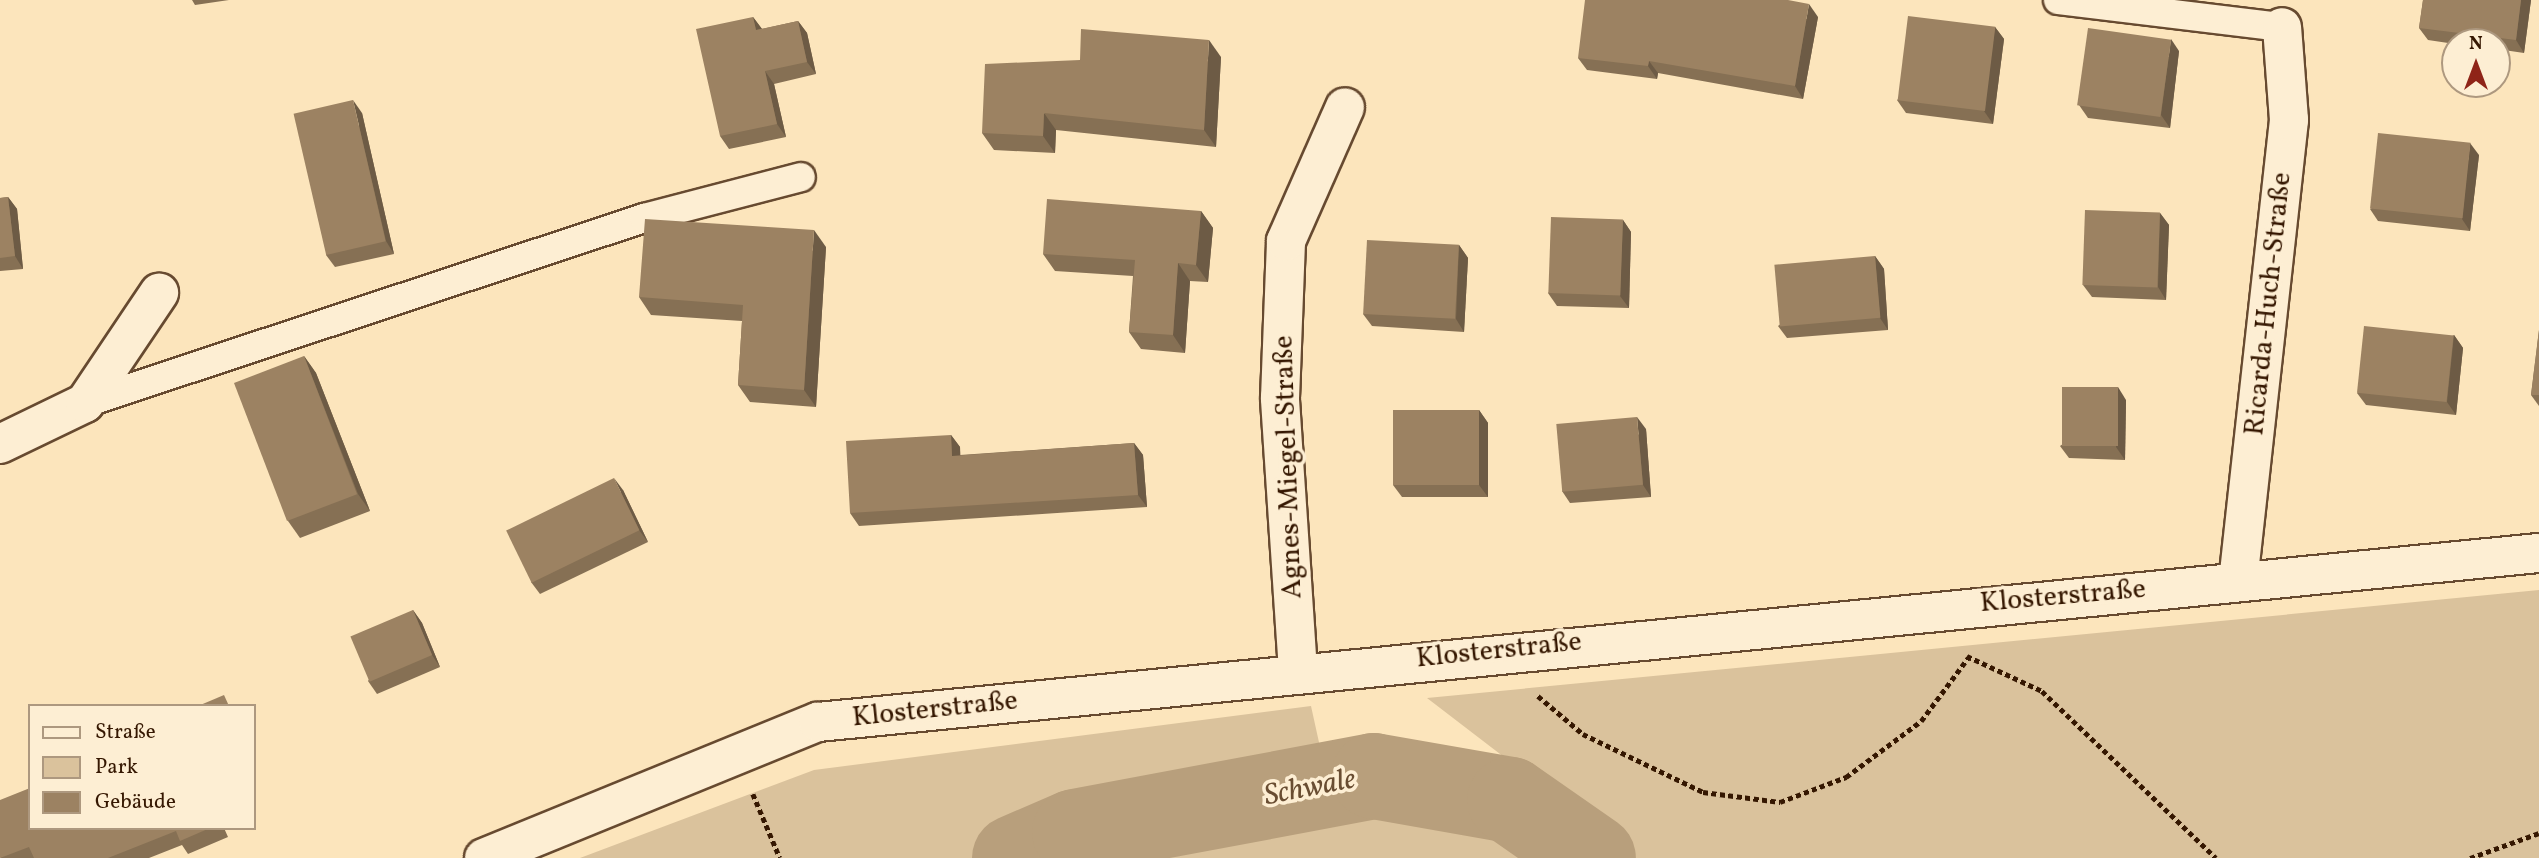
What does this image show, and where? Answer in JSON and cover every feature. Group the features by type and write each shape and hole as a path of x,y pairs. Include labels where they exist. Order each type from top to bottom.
{"street":[{"name":"Ricarda-Huch-Straße","path":"2238,582 2289,120 2282,27"},
{"name":"Agnes-Miegel-Straße","path":"1298,671 1280,398 1286,241 1346,107"},
{"path":"0,443 85,403 159,293"},
{"name":"Klosterstraße","path":"484,858 818,722 1487,652 2539,553"}],"lane":[{"path":"2058,0 2282,27"},
{"path":"85,403 644,218 801,177"}],"path":[{"path":"1953,607 1968,659"},
{"path":"1487,652 1583,734 1703,792 1780,802 1846,777 1921,721 1968,659"},
{"path":"1968,659 2042,691 2216,858"},
{"path":"737,756 780,858"},
{"path":"2470,858 2539,833"}],"green space":[{"path":"2539,590 2539,858 580,858 814,770 1311,706 1322,756 1517,767 1427,698"}],"building":[{"path":"1585,0 1788,0 1809,4 1795,86 1649,61 1648,66 1578,58"},
{"path":"2423,0 2521,0 2516,40 2511,39 2511,28 2441,28 2441,31 2419,28"},
{"path":"1908,16 1995,27 1985,111 1898,100"},
{"path":"753,17 756,30 798,21 807,62 765,71 777,124 720,136 696,29"},
{"path":"2088,28 2171,40 2160,117 2077,105"},
{"path":"1081,29 1209,40 1204,130 1044,113 1043,136 982,133 985,64 1080,60"},
{"path":"353,100 386,241 326,255 294,114"},
{"path":"2378,133 2470,143 2463,218 2370,209"},
{"path":"8,197 15,256 0,258 0,198"},
{"path":"1047,199 1201,211 1196,265 1178,263 1173,335 1129,332 1135,260 1043,254"},
{"path":"2085,210 2160,213 2157,288 2082,285"},
{"path":"1551,217 1623,220 1620,295 1548,293"},
{"path":"645,219 814,230 804,390 738,385 743,305 639,297"},
{"path":"1367,240 1459,245 1455,319 1363,314"},
{"path":"1875,256 1880,318 1780,327 1774,265"},
{"path":"2364,326 2454,335 2447,402 2357,393"},
{"path":"2539,330 2539,395 2531,395"},
{"path":"304,356 357,494 287,521 234,383"},
{"path":"2062,387 2118,387 2118,446 2062,446"},
{"path":"1393,410 1479,410 1479,485 1393,485"},
{"path":"1637,417 1643,485 1562,492 1556,424"},
{"path":"951,435 952,456 1134,443 1138,495 850,513 846,441"},
{"path":"614,478 639,530 532,583 506,531"},
{"path":"413,610 432,655 370,682 350,637"},
{"path":"224,695 228,704 203,704"},
{"path":"28,789 28,830 205,830 180,841 176,831 108,858 34,858 29,847 0,858 0,800"}],"waterway":[{"name":"Schwale","path":"1015,858 1075,832 1374,776 1510,800 1593,858"}]}
